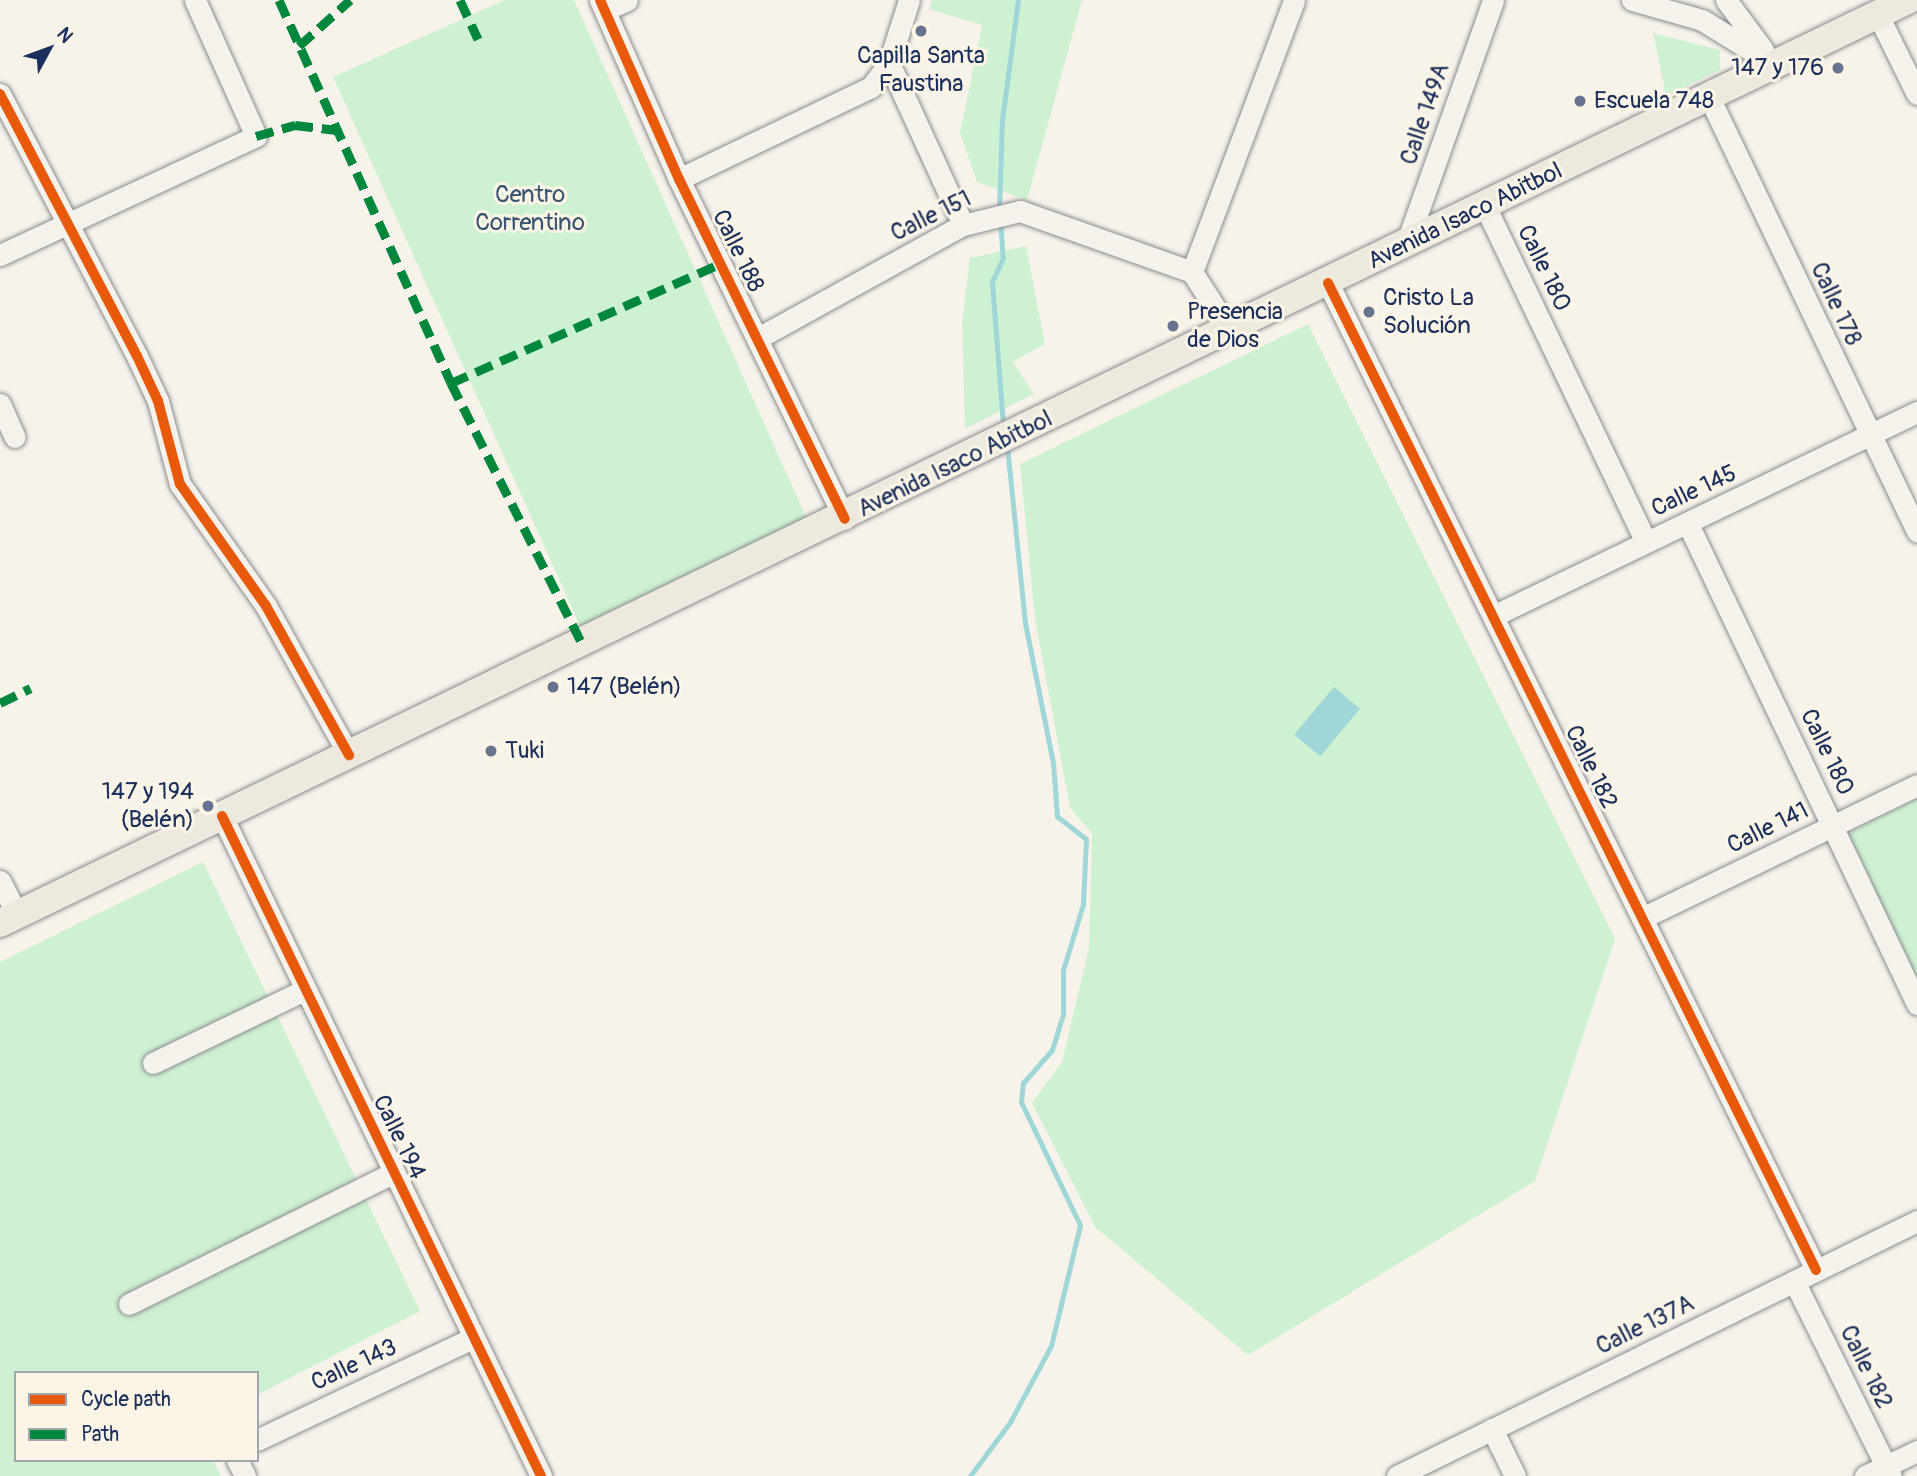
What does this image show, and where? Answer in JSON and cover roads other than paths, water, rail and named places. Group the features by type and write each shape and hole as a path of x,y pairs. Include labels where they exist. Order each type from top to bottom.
{"main road":[{"name":"Avenida Isaco Abitbol","path":"8,919 845,519 1908,0"}],"street":[{"path":"0,255 256,136 195,0"},
{"path":"602,5 627,0"},
{"path":"678,179 844,102 871,86 889,63 909,0"},
{"path":"1230,331 1192,272 1294,0"},
{"name":"Calle 149A","path":"1406,245 1493,0"},
{"path":"1632,0 1702,20 1775,65"},
{"path":"1726,0 1775,65"},
{"name":"Calle 188","path":"602,5 678,179 845,519"},
{"path":"1878,15 1917,93"},
{"path":"889,63 963,225"},
{"path":"0,94 158,401 180,484 267,606 349,755"},
{"name":"Calle 178","path":"1709,97 1917,532"},
{"name":"Calle 180","path":"1485,206 1646,542"},
{"name":"Calle 151","path":"758,338 963,225 986,216 1020,211 1192,272"},
{"name":"Calle 182","path":"1328,283 1816,1270"},
{"name":"Calle 145","path":"1493,616 1917,412"},
{"name":"Calle 180","path":"1688,524 1917,1003"},
{"name":"Calle 141","path":"1642,918 1917,785"},
{"name":"Calle 194","path":"222,816 541,1476"},
{"path":"0,881 8,919"},
{"path":"153,1063 305,990"},
{"path":"129,1304 393,1173"},
{"name":"Calle 137A","path":"1397,1476 1917,1221"},
{"name":"Calle 182","path":"1794,1281 1888,1471"},
{"name":"Calle 143","path":"259,1439 473,1338"},
{"path":"1492,1429 1515,1476"},
{"path":"1865,1476 1888,1471 1917,1451"}],"water":[{"path":"1334,687 1360,709 1320,756 1294,734"}],"waterway":[{"path":"999,210 1002,120 1018,0"},
{"path":"1000,219 1003,258 992,282 1003,426"},
{"path":"970,1476 1010,1422 1051,1346 1080,1225 1021,1102 1023,1083 1052,1050 1063,1014 1063,970 1083,904 1086,839 1057,816 1053,763 1025,623 1007,446"}],"place":[{"name":"Capilla Santa Faustina","path":"921,31"},
{"name":"147 y 176","path":"1838,68"},
{"name":"Escuela 748","path":"1580,101"},
{"name":"Cristo La Solución","path":"1369,312"},
{"name":"Presencia de Dios","path":"1173,326"},
{"name":"147 (Belén)","path":"553,687"},
{"name":"Tuki","path":"491,751"},
{"name":"147 y 194 (Belén)","path":"208,806"}],"park label":[{"name":"Centro Correntino","path":"530,209"}]}
